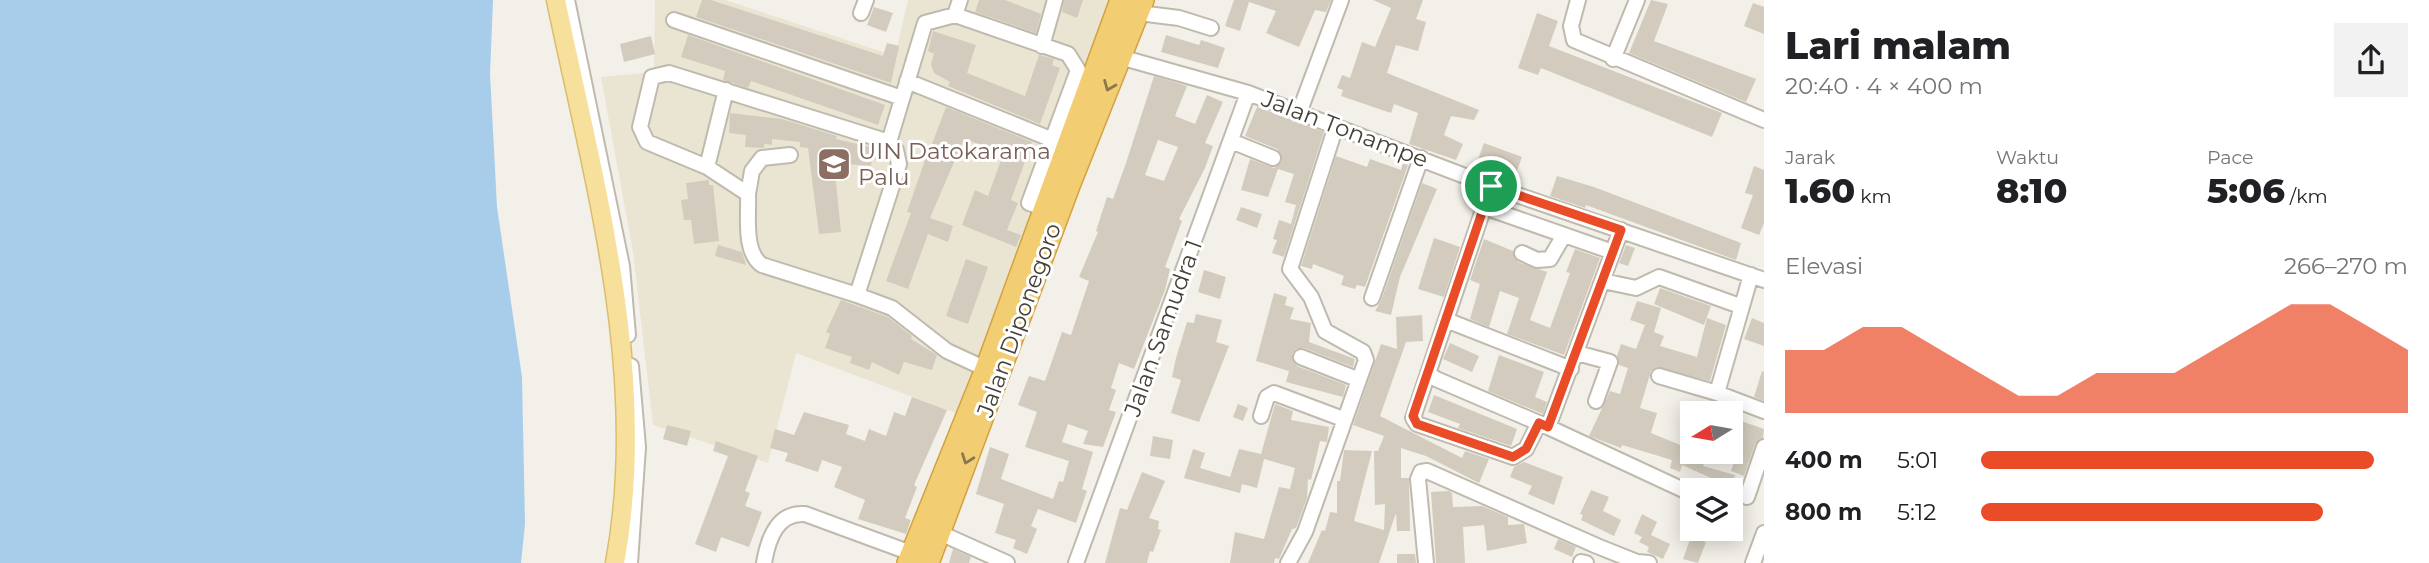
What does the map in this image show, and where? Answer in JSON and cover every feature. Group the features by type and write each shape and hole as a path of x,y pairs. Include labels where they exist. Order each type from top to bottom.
{"highway":[{"name":"Jalan Diponegoro","path":"916,560 1121,0"},
{"name":"Jalan Diponegoro","path":"916,560 940,533 1070,183 1141,7"}],"main road":[{"path":"556,0 615,284 626,422 623,520 615,563"}],"street":[{"path":"567,0 622,266 638,447 631,563"},
{"path":"955,15 960,0"},
{"path":"1299,113 1341,0"},
{"path":"1578,0 1571,26 1574,40 1613,59 1764,120"},
{"path":"1613,59 1637,0"},
{"path":"1042,46 1049,2"},
{"path":"1141,7 1212,28"},
{"path":"889,142 923,25 955,15 1068,54 1078,70 1029,203 1044,208"},
{"path":"674,20 902,98"},
{"name":"Jalan Tonampe","path":"1120,57 1248,93 1491,186 1757,278"},
{"path":"748,194 707,167 654,147 642,135 640,127 648,83 652,76 669,73 889,142 896,150 900,164 857,295"},
{"path":"907,81 1053,140"},
{"path":"707,167 726,90"},
{"name":"Jalan Samudra 1","path":"1076,563 1248,93"},
{"path":"1288,563 1305,532 1357,379 1366,360 1365,354 1325,331 1311,297 1290,270 1336,126"},
{"path":"1231,141 1273,158"},
{"path":"790,155 762,158 752,171 748,194 750,245 758,263 892,308 947,351 986,369"},
{"path":"1372,298 1421,158"},
{"path":"1491,186 1413,416 1417,424 1513,457 1526,449 1544,425 1571,369 1621,230"},
{"path":"1484,207 1613,252"},
{"path":"1522,253 1537,260 1550,259 1564,235"},
{"path":"1603,281 1636,288 1659,277 1740,306"},
{"path":"1717,393 1740,306 1757,278"},
{"path":"1446,320 1571,369"},
{"path":"1577,354 1610,362 1596,401"},
{"path":"1301,357 1357,379"},
{"path":"1428,373 1436,379 1544,425 1680,488"},
{"path":"1659,376 1717,393 1764,411"},
{"path":"1261,416 1268,397 1274,393 1343,419"},
{"path":"1747,497 1764,447"},
{"path":"1426,563 1418,479 1421,472 1427,471 1597,546 1637,562 1649,563"},
{"path":"764,563 774,531 782,519 795,513 805,514 916,560"},
{"path":"940,533 1007,563"},
{"path":"1753,563 1764,533"}],"shaded area":[{"name":"UIN Datokarama Palu","path":"655,0 725,0 895,56 908,0 1112,0 958,414 796,353 768,463 653,425 633,252 601,77 654,72"}],"water":[{"path":"0,0 493,0 490,74 497,207 522,377 525,524 521,563 0,563"}],"building":[{"path":"702,0 711,0 883,56 887,43 899,46 891,83 696,17"},
{"path":"979,0 1005,0 1041,14 1036,33 975,12"},
{"path":"1064,0 1083,0 1077,18 1062,12"},
{"path":"1234,0 1331,0 1326,12 1315,10 1299,47 1266,33 1276,11 1249,2 1240,31 1225,26"},
{"path":"1373,0 1423,0 1416,19 1426,22 1418,51 1396,45 1387,73 1479,110 1474,120 1451,116 1444,135 1463,144 1456,160 1409,144 1418,113 1394,104 1391,113 1341,96 1343,90 1337,88 1342,75 1350,78 1362,42 1375,47 1391,8"},
{"path":"1651,0 1668,4 1654,41 1756,79 1746,102 1629,53"},
{"path":"1753,3 1764,7 1764,34 1744,26"},
{"path":"874,7 893,13 886,32 867,25"},
{"path":"1537,13 1558,21 1549,46 1722,113 1712,137 1541,68 1538,75 1518,68"},
{"path":"933,31 976,45 967,73 1025,96 1039,55 1054,59 1052,65 1060,68 1040,124 948,86 950,82 934,73 931,64 934,54 928,51"},
{"path":"688,35 885,105 878,125 751,81 748,88 723,80 725,71 681,57"},
{"path":"1166,35 1199,45 1201,40 1225,48 1218,68 1161,52"},
{"path":"651,36 655,54 624,62 620,44"},
{"path":"1154,76 1187,86 1175,116 1195,124 1207,95 1223,102 1205,143 1213,146 1205,168 1179,219 1182,221 1165,267 1170,269 1165,290 1134,369 1119,363 1111,388 1116,390 1109,410 1116,412 1103,447 1083,444 1088,431 1068,424 1062,442 1093,452 1082,489 1087,491 1076,523 1038,509 1031,526 1037,529 1027,554 1013,548 1016,540 995,533 1004,504 976,494 990,447 1009,454 1001,479 1053,499 1059,481 1063,482 1069,461 1025,447 1037,412 1018,405 1029,376 1045,381 1062,332 1071,335 1089,281 1079,277 1098,232 1096,231 1107,197 1113,199","holes":["1158,140 1178,147 1164,181 1145,175"]},
{"path":"946,107 1032,142 1011,200 1018,203 1007,230 1021,235 1016,247 962,225 975,190 988,196 1004,152 964,139 930,218 953,226 948,242 928,234 908,289 886,281 911,213 907,212 925,160 930,148 936,149 937,146 932,144"},
{"path":"1257,107 1324,132 1284,257 1272,253 1277,240 1273,239 1279,220 1291,224 1296,205 1285,202 1294,174 1278,169 1268,197 1241,190 1250,159 1274,168 1282,161 1277,149 1245,136"},
{"path":"730,113 782,119 837,136 836,139 884,150 883,161 872,159 871,166 834,163 841,232 819,234 808,148 800,147 800,142 772,139 772,145 764,144 764,148 745,147 746,135 729,133"},
{"path":"1484,143 1522,157 1514,179 1476,165"},
{"path":"1336,156 1367,167 1370,159 1401,170 1403,163 1408,165 1365,287 1357,285 1355,289 1341,285 1344,276 1313,264 1312,269 1301,266"},
{"path":"1754,166 1764,170 1764,223 1759,235 1741,228 1753,195 1745,193"},
{"path":"1557,176 1594,187 1741,243 1736,260 1586,205 1585,208 1550,196"},
{"path":"709,180 709,185 713,185 719,241 694,244 691,220 684,220 681,200 688,199 686,183"},
{"path":"1422,183 1437,189 1400,277 1391,315 1375,311 1381,301"},
{"path":"1241,207 1262,214 1257,228 1236,220"},
{"path":"1434,238 1460,247 1444,297 1418,289"},
{"path":"1484,239 1513,251 1518,262 1547,272 1530,320 1550,328 1570,273 1566,272 1575,249 1600,258 1564,355 1507,334 1519,298 1500,291 1489,327 1470,319 1480,284 1470,280"},
{"path":"718,245 742,252 746,265 715,256"},
{"path":"1626,245 1635,248 1628,266 1619,263"},
{"path":"966,259 988,267 968,324 946,316"},
{"path":"1204,270 1226,277 1220,299 1198,292"},
{"path":"1660,288 1711,306 1704,325 1654,304"},
{"path":"1274,293 1287,297 1285,305 1294,308 1290,319 1311,323 1309,342 1355,359 1353,367 1304,348 1296,349 1292,354 1297,366 1346,385 1343,397 1286,382 1289,371 1256,361"},
{"path":"841,300 888,317 912,336 911,339 937,355 932,370 904,362 899,375 872,362 869,370 850,363 852,357 825,348 830,334 826,332"},
{"path":"1637,301 1661,308 1654,332 1664,336 1660,346 1697,357 1707,318 1726,325 1710,381 1656,367 1651,371 1640,408 1657,413 1651,433 1680,445 1680,464 1704,464 1703,466 1735,475 1734,478 1711,478 1682,465 1680,472 1670,468 1672,460 1622,445 1621,448 1589,436 1610,391 1620,394 1628,368 1619,365 1617,356 1621,344 1636,349 1645,325 1630,320"},
{"path":"1196,314 1222,320 1216,342 1229,346 1199,422 1171,413 1181,380 1172,377 1176,358 1187,322 1194,323"},
{"path":"1422,315 1423,341 1406,342 1380,416 1462,458 1465,451 1489,459 1479,483 1426,456 1401,448 1401,478 1409,478 1410,531 1397,531 1396,513 1379,563 1308,563 1322,530 1325,531 1330,512 1337,513 1337,481 1340,481 1344,450 1372,451 1354,521 1384,530 1385,504 1375,505 1374,451 1378,451 1384,436 1353,425 1381,344 1397,349 1396,317"},
{"path":"1752,318 1764,323 1764,346 1744,339"},
{"path":"1450,343 1479,356 1472,372 1443,359"},
{"path":"1499,355 1544,372 1535,397 1547,402 1543,414 1488,391"},
{"path":"1762,371 1764,372 1764,401 1754,397"},
{"path":"1434,395 1517,429 1511,446 1458,428 1460,424 1428,412"},
{"path":"912,397 947,410 914,485 917,487 905,518 911,520 906,534 858,519 865,500 834,487 842,467 822,460 818,472 785,461 788,453 770,448 775,429 794,435 804,412 849,425 846,434 865,441 869,429 886,436 894,412 905,416"},
{"path":"1238,404 1248,408 1243,421 1233,417"},
{"path":"1275,404 1293,411 1291,420 1329,427 1327,442 1320,441 1311,480 1308,479 1307,498 1296,528 1292,529 1279,559 1275,558 1274,563 1230,563 1235,532 1264,539 1279,487 1290,489 1295,468 1264,459 1257,488 1242,484 1240,493 1184,478 1193,449 1205,453 1200,468 1230,477 1239,449 1261,454"},
{"path":"1743,422 1764,429 1763,438 1755,444 1744,476 1731,471 1733,464 1743,464"},
{"path":"667,425 691,431 687,446 663,439"},
{"path":"1153,436 1173,440 1170,459 1150,456"},
{"path":"716,441 758,456 745,491 750,493 745,506 762,512 749,547 721,537 716,552 695,544 728,456 713,451"},
{"path":"1524,462 1563,477 1554,505 1528,494 1532,486 1510,477 1514,467"},
{"path":"1142,472 1165,481 1149,518 1159,521 1158,529 1161,530 1153,552 1150,551 1147,563 1105,563 1120,508 1127,510"},
{"path":"1591,490 1609,497 1603,511 1621,520 1614,536 1581,520 1583,515 1580,514"},
{"path":"1431,492 1452,493 1453,507 1482,506 1508,517 1508,525 1524,524 1527,543 1487,551 1484,525 1463,527 1465,563 1436,563"},
{"path":"1642,514 1657,522 1651,535 1670,544 1663,559 1647,552 1649,547 1639,542 1642,537 1634,533"},
{"path":"1558,539 1576,547 1572,557 1554,549"},
{"path":"1690,541 1706,542 1698,563 1683,559"},
{"path":"953,549 971,557 969,563 949,563"},
{"path":"1397,554 1415,554 1416,563 1397,563"}],"place":[{"name":"UIN Datokarama Palu","path":"834,164"}],"route":[{"path":"1491,186 1621,230 1548,427 1539,423 1526,449 1513,457 1417,424 1413,420 1491,186"}]}
